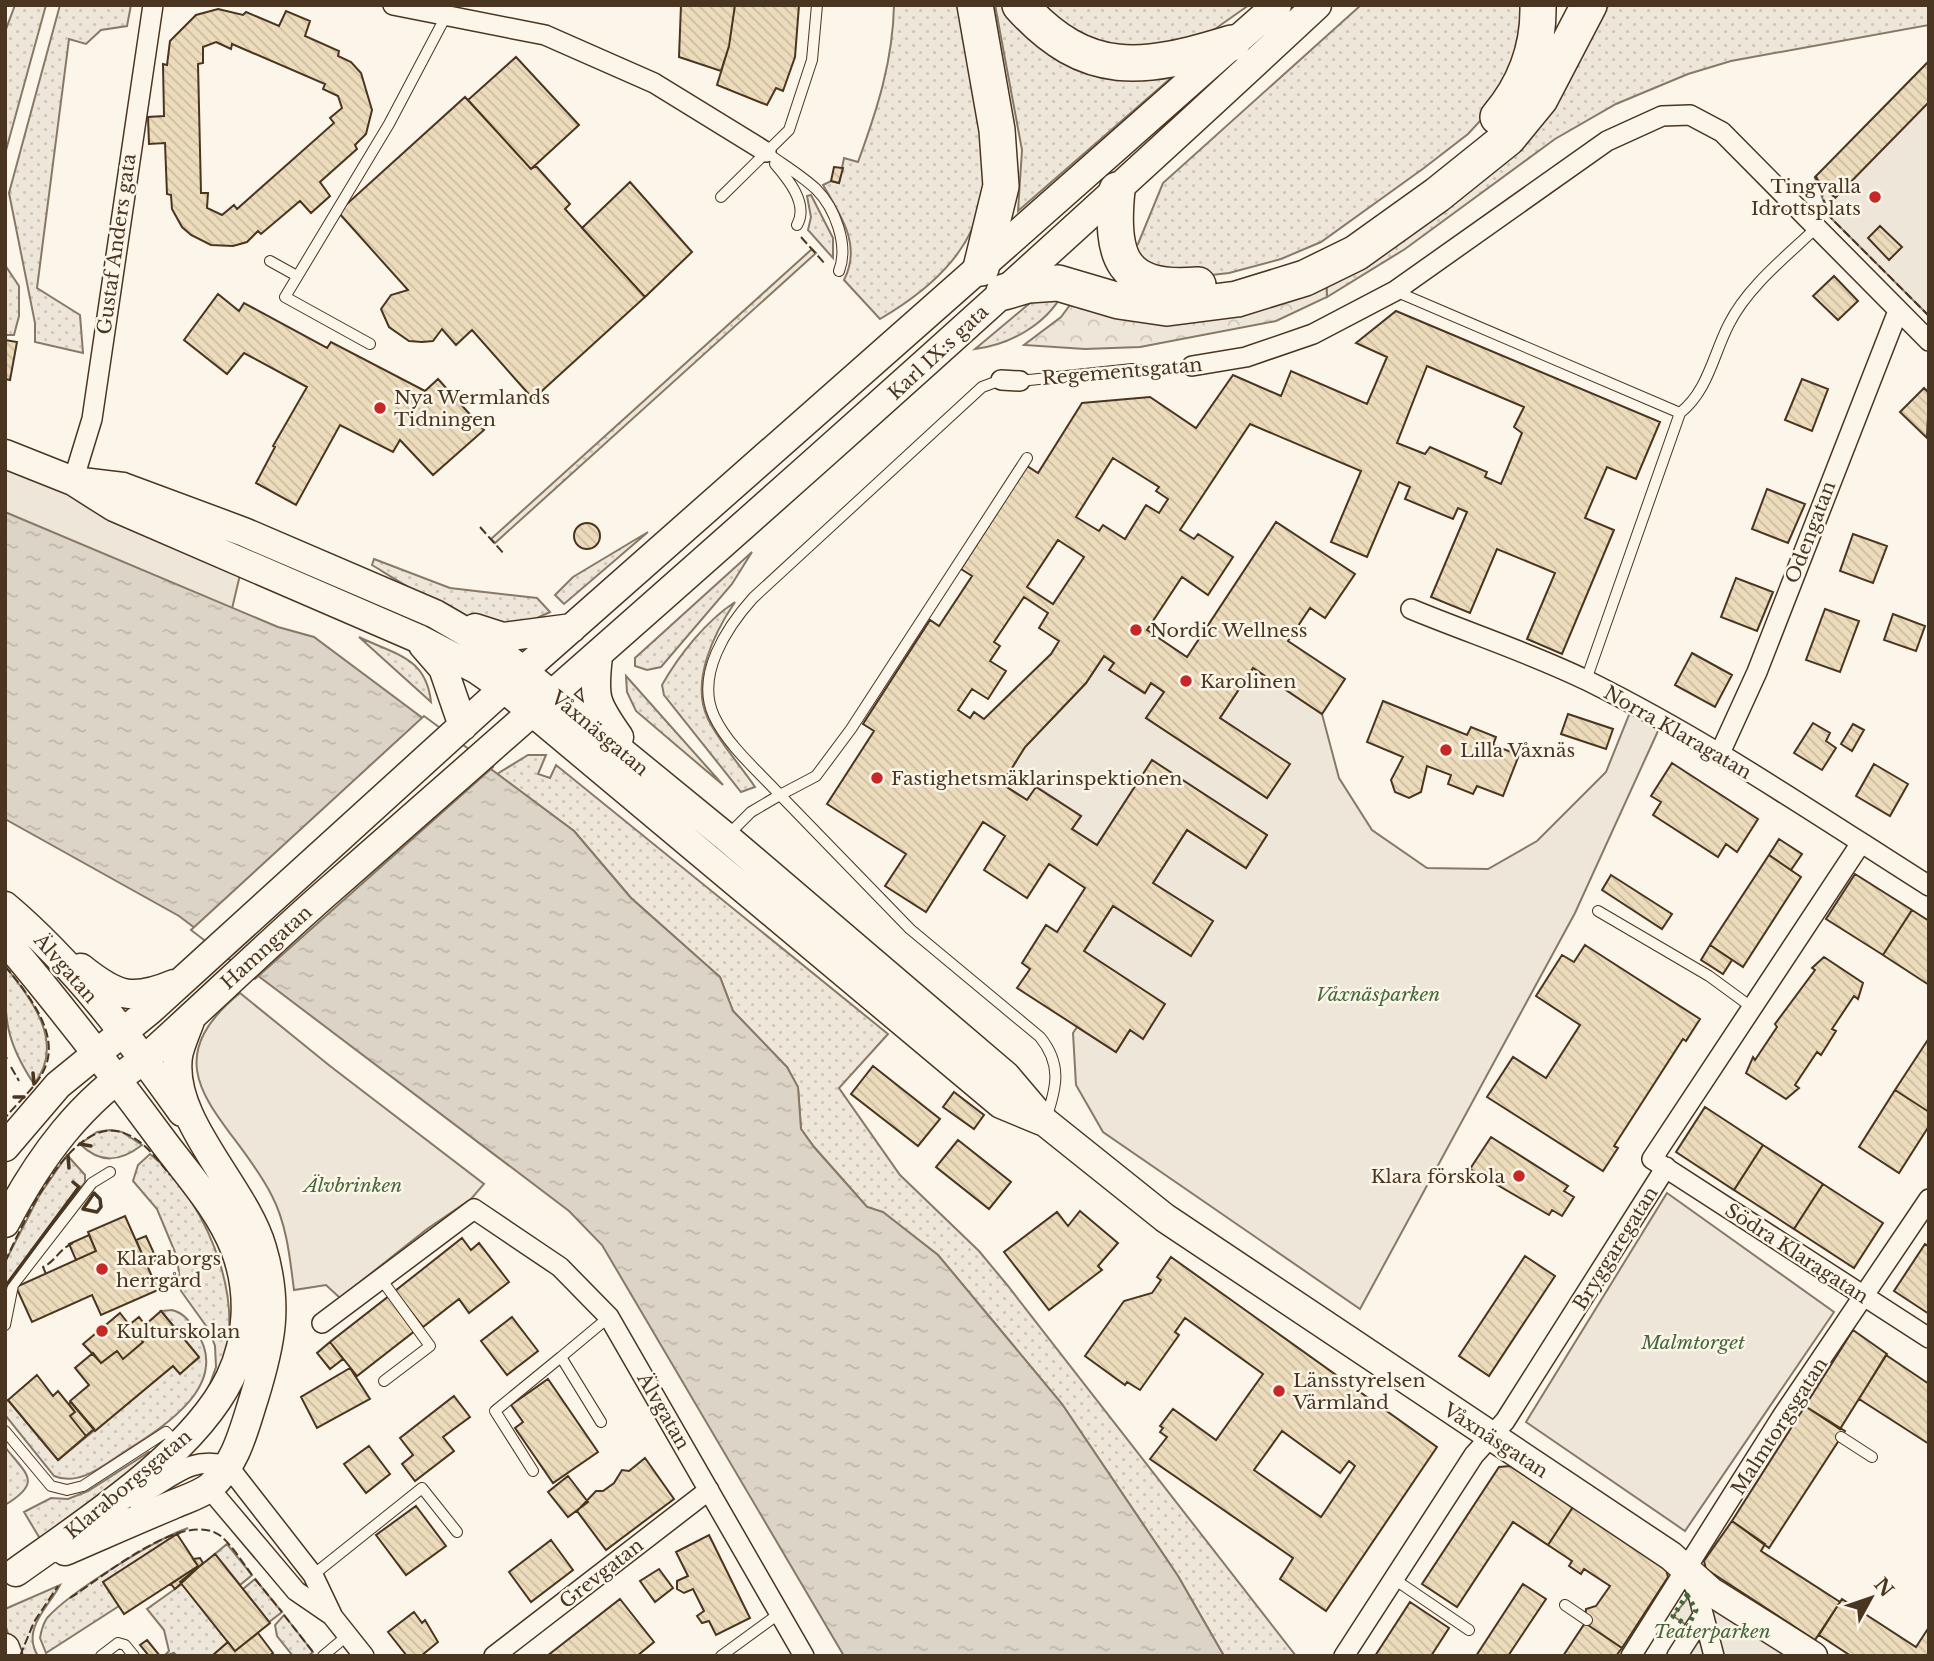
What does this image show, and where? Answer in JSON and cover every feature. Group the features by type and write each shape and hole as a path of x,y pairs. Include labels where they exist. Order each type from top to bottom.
{"highway":[{"path":"975,5 997,130 1000,186 992,280 1028,285 1058,283 1119,301 1167,308 1237,299 1305,278 1356,253 1437,195 1508,138 1540,99 1589,5"},
{"path":"1020,5 1056,41 1079,54 1105,62 1128,65 1156,63 1232,43"},
{"path":"1117,190 1113,229 1121,259 1131,271 1160,285 1202,285 1243,277 1312,254 1394,202 1493,123 1519,87 1530,65 1537,45 1538,5"}],"street":[{"name":"Gustaf Anders gata","path":"73,481 92,419 153,5"},
{"path":"393,5 545,35 654,83 766,152"},
{"name":"Karl IX:s gata","path":"555,695 992,280 1232,43 1277,5"},
{"name":"Karl IX:s gata","path":"514,680 572,628 992,280 1117,190 1317,5"},
{"name":"Regementsgatan","path":"1192,366 1246,357 1313,334 1395,291 1607,141 1662,116 1690,116 1722,132 1929,341"},
{"name":"Odengatan","path":"1720,753 1756,672 1898,311"},
{"name":"Våxnäsgatan","path":"5,454 73,481 114,507 417,638 476,669 555,695 1006,1076 1045,1122 1165,1219 1671,1556 1710,1591 1813,1656"},
{"name":"Våxnäsgatan","path":"73,481 123,487 244,532 435,614 497,650 533,714 1001,1104 1045,1122"},
{"name":"Norra Klaragatan","path":"1411,609 1586,680 1720,753 1929,886"},
{"path":"435,614 503,637 572,628"},
{"path":"417,638 443,668 463,726"},
{"path":"598,656 594,689 599,708 638,763"},
{"name":"Hamngatan","path":"5,1223 51,1145 120,1056 192,972 514,680"},
{"name":"Hamngatan","path":"5,1147 45,1098 190,1018 555,695"},
{"name":"Bryggaregatan","path":"1344,1656 1474,1455 1492,1437 1639,1210 1666,1167 1652,1158 1750,1006 1861,843"},
{"name":"Älvgatan","path":"5,906 46,940 120,1056"},
{"name":"Älvgatan","path":"5,940 120,1056"},
{"path":"46,940 96,980 128,995 148,995 192,972"},
{"name":"Klaraborgsgatan","path":"11,1575 209,1488 228,1466 241,1440 269,1350 273,1321 269,1279 261,1246 246,1209 195,1131 184,1098 178,1056 190,1018"},
{"path":"120,1056 195,1131"},
{"name":"Klaraborgsgatan","path":"11,1575 90,1518 178,1446 204,1416 229,1379 246,1332 244,1278 226,1228 120,1056"},
{"name":"Södra Klaragatan","path":"1666,1167 1929,1338"},
{"name":"Malmtorgsgatan","path":"1634,1651 1796,1408 1864,1297 1929,1199"},
{"name":"Älvgatan","path":"381,1279 474,1209 560,1267 609,1317 659,1399 804,1656"},
{"path":"322,1323 381,1279"},
{"path":"90,1518 141,1494 190,1465 211,1461 228,1466 313,1575 333,1617 364,1656"},
{"path":"209,1488 238,1519 296,1591 333,1617"},
{"name":"Grevgatan","path":"494,1656 709,1490"},
{"path":"1688,1571 1698,1594 1714,1656"},
{"path":"1676,1656 1702,1617"},
{"path":"5,1648 8,1656"}],"lane":[{"path":"721,197 789,130 812,60 817,5"},
{"path":"370,344 285,297 394,114 447,14"},
{"path":"766,152 796,194 801,211 797,225"},
{"path":"766,152 817,191 843,241 839,271"},
{"path":"1586,680 1680,413 1695,401 1730,322 1766,276 1817,227"},
{"path":"270,261 297,276"},
{"path":"1395,291 1680,413"},
{"name":"Regementsgatan","path":"1045,1122 1055,1091 1057,1070 1049,1049 1040,1037 910,929 724,733 713,713 710,690 712,667 720,643 734,619 752,598 982,387 1011,380 1132,369 1153,372 1192,366"},
{"path":"726,837 751,812 816,776 851,729 1027,458"},
{"path":"1598,911 1709,976 1750,1006"},
{"path":"5,1325 13,1285 92,1183 110,1172"},
{"path":"381,1279 430,1346 384,1381"},
{"path":"533,1471 495,1411 609,1317"},
{"path":"561,1357 601,1422"},
{"path":"5,1431 51,1486 67,1490 83,1486 166,1432 178,1446"},
{"path":"1841,1437 1872,1457"},
{"path":"313,1575 422,1488 457,1532"},
{"path":"1394,1579 1469,1630"},
{"path":"1565,1605 1587,1620"},
{"path":"721,1656 780,1614"},
{"path":"323,1656 348,1635"},
{"path":"101,1656 118,1643 125,1645 134,1656"}],"green space":[{"path":"15,5 46,5 5,154 5,32"},
{"path":"60,5 131,5 127,26 101,30 86,44 69,39 37,288 80,315 83,353 35,342 35,323 9,193"},
{"path":"894,5 960,5 985,143 984,183 976,219 957,254 926,287 880,319 844,280 851,255 850,243 842,219 823,185 831,181 839,183 844,158 858,162 883,85 891,46"},
{"path":"995,5 1004,5 1179,71 1018,211 1022,150"},
{"path":"1036,5 1249,5 1215,29 1178,47 1109,52"},
{"path":"1361,5 1528,5 1528,37 1493,107 1468,134 1321,242 1281,259 1229,273 1194,277 1159,275 1130,249 1138,244 1163,183"},
{"path":"1609,5 1929,5 1929,25 1731,61 1688,74 1616,104 1555,139 1405,249 1327,297 1326,279 1441,203"},
{"name":"Tingvalla Idrottsplats","path":"1929,61 1929,316 1829,216 1815,178"},
{"path":"811,195 833,238 833,258 808,230 811,217 807,196"},
{"path":"812,249 816,253 495,543 491,539"},
{"path":"5,265 19,286 19,316 14,335 5,335"},
{"path":"1326,279 1327,297 1276,321 1140,347 1085,349 1024,345 1061,317 1076,297"},
{"path":"1063,293 1047,315 1025,332 1001,343 975,349 1030,303"},
{"path":"5,466 243,562 231,613 5,520"},
{"path":"648,532 564,604 555,595 573,577"},
{"path":"752,552 732,584 661,667 647,670 635,666 635,658"},
{"path":"374,559 450,588 537,598 550,612 512,626 484,623 450,610 416,592 372,565"},
{"path":"735,602 712,643 703,674 702,689 703,705 708,719 755,787 741,792 664,695 662,685 694,639"},
{"path":"359,637 407,659 416,666 428,687 431,702"},
{"name":"Våxnäsparken","path":"1104,656 1114,663 1110,670 1144,693 1151,683 1164,692 1146,718 1267,798 1289,764 1220,718 1253,668 1322,714 1339,778 1372,830 1427,868 1488,869 1537,841 1606,772 1631,710 1663,720 1575,913 1360,1309 1103,1132 1076,1085 1073,1033 1077,1027 1116,1052 1130,1030 1143,1038 1084,951 1113,906 1213,921 1153,883 1187,830 1246,868 1267,835 1152,761 1097,845 1072,829 1081,816 1037,787 1027,800 1002,784 1025,747 1086,683"},
{"path":"626,676 723,785 636,711 627,692"},
{"path":"528,755 546,755 538,774 550,778 556,765 888,1034 839,1088 900,1175 979,1251 1008,1286 1296,1656 1224,1656 1178,1576 1062,1404 938,1255 883,1213 867,1207 814,1147 801,1129 798,1088 787,1067 733,1011 720,977 631,898 574,831 497,774"},
{"path":"5,966 34,1007 46,1038 47,1053 43,1069 34,1084 17,1054 8,1028"},
{"name":"Älvbrinken","path":"240,993 484,1184 471,1199 427,1229 340,1298 326,1285 294,1290 287,1242 277,1207 255,1168 205,1095 197,1071 199,1047 212,1021"},
{"path":"97,1132 122,1132 142,1145 126,1155 103,1158 80,1144"},
{"path":"150,1154 171,1174 191,1201 208,1231 220,1264 228,1298 229,1332 223,1362 208,1389 216,1367 215,1346 209,1330 181,1291 177,1257 157,1209 133,1181 138,1165"},
{"path":"67,1155 85,1175 85,1182 9,1282 5,1301 5,1262 39,1196"},
{"name":"Malmtorget","path":"1667,1193 1834,1312 1685,1531 1526,1422"},
{"path":"172,1310 188,1321 205,1350 206,1369 200,1386 175,1416 110,1462 73,1479 54,1476 5,1415 5,1403 8,1400 58,1460 173,1366 180,1373 199,1358 161,1311"},
{"path":"5,1447 25,1472 28,1484 17,1497 5,1505"},
{"path":"149,1452 154,1455 42,1542 24,1512 51,1498 68,1499 88,1491"},
{"path":"188,1528 103,1582 119,1606 46,1653 40,1638 44,1623 58,1607 113,1568 155,1543"},
{"path":"227,1544 252,1575 240,1585 215,1554"},
{"path":"255,1579 282,1612 269,1622 243,1589"},
{"path":"182,1584 228,1642 212,1656 177,1656 174,1653 164,1656 169,1651 164,1630 147,1609"},
{"path":"60,1585 34,1628 34,1646 38,1656 15,1656 5,1624 5,1609"},
{"name":"Teaterparken","path":"1692,1593 1793,1656 1669,1656 1688,1626 1673,1616"},
{"path":"284,1615 313,1652 308,1656 293,1656 277,1636 275,1625"}],"water":[{"path":"5,512 278,627 314,637 574,831 631,898 720,977 733,1011 787,1067 798,1087 801,1129 814,1147 867,1207 883,1212 938,1255 1062,1404 1178,1576 1224,1656 844,1656 602,1245 569,1211 179,916 5,819"}],"pier":[{"path":"424,716 493,767 255,979 191,930"}],"building":[{"path":"681,5 735,5 729,46 721,71 679,57"},
{"path":"735,5 799,5 795,57 783,91 776,88 767,105 717,85 729,46"},
{"path":"218,9 243,15 246,12 279,26 286,11 310,21 305,36 339,51 338,56 351,62 361,73 372,110 366,134 355,145 357,149 320,182 330,196 311,213 300,201 261,234 258,231 247,242 233,246 211,245 182,227 172,209 171,195 167,194 165,143 149,144 148,117 164,116 163,64 167,65 170,41 196,15","holes":["216,42 231,49 232,44 325,84 323,89 338,96 342,108 330,118 334,123 237,209 234,205 222,215 207,208 208,193 201,193 198,64 203,63 203,47"]},
{"path":"516,57 579,125 531,169 468,100"},
{"path":"1929,61 1929,102 1835,198 1815,177"},
{"path":"465,97 531,169 536,166 570,204 565,209 645,297 533,399 472,330 456,345 442,329 433,341 422,342 409,341 389,327 381,309 391,295 408,290 338,212"},
{"path":"834,167 843,168 839,183 831,181"},
{"path":"630,182 692,252 645,297 582,228"},
{"path":"1880,226 1902,247 1889,260 1868,238"},
{"path":"1834,276 1858,301 1838,320 1813,296"},
{"name":"Nya Wermlands Tidningen","path":"218,294 239,311 244,303 327,348 331,342 425,391 438,379 484,430 433,475 400,440 393,452 340,425 296,505 256,483 275,447 273,446 307,387 244,353 227,374 184,340"},
{"name":"Karolinen","path":"1396,311 1660,422 1636,479 1607,467 1585,518 1614,530 1562,654 1527,639 1555,573 1497,549 1470,613 1431,597 1467,512 1458,508 1453,519 1405,499 1410,487 1399,482 1367,557 1331,542 1361,471 1250,424 1180,530 1194,539 1198,534 1233,557 1208,595 1182,577 1147,630 1187,657 1276,522 1355,574 1325,618 1310,608 1288,641 1345,679 1322,714 1253,668 1220,718 1290,764 1267,798 1146,718 1164,692 1151,683 1145,693 1109,670 1114,663 1104,656 1086,683 1025,747 1002,784 1027,800 1036,787 1081,816 1072,829 1097,845 1152,760 1267,835 1246,868 1187,830 1153,883 1213,921 1191,956 1113,906 1084,951 1165,1004 1143,1039 1130,1030 1116,1052 1017,988 1030,969 1022,963 1046,925 1057,932 1085,888 1049,864 1027,898 984,870 1005,836 983,822 926,912 885,886 906,854 827,804 874,731 863,724 930,620 939,626 972,576 961,569 1027,466 1038,473 1082,403 1150,397 1196,428 1233,375 1281,396 1291,371 1367,404 1387,357 1356,343","holes":["1427,366 1524,407 1514,427 1522,433 1501,484 1485,477 1487,472 1430,447 1425,454 1397,443","1113,458 1159,487 1156,491 1168,499 1159,513 1146,505 1125,539 1103,525 1099,531 1076,517","1058,540 1084,557 1053,604 1027,587","1024,597 1048,613 1039,628 1059,641 1051,654 984,719 974,712 970,718 958,710 972,689 988,699 1006,671 990,661 1000,646 994,642"]},
{"path":"5,340 17,342 10,380 5,379"},
{"path":"1802,379 1828,389 1812,431 1785,420"},
{"path":"1924,388 1929,393 1927,438 1900,412"},
{"path":"1767,489 1805,504 1788,543 1752,529"},
{"path":"587,523 596,527 600,536 596,545 587,549 578,545 574,536 578,527"},
{"path":"1853,534 1887,546 1873,583 1840,571"},
{"path":"1736,578 1773,592 1757,631 1721,617"},
{"path":"1825,609 1859,621 1840,672 1806,660"},
{"path":"1893,614 1925,626 1916,651 1884,640"},
{"path":"1692,653 1732,675 1715,707 1675,685"},
{"name":"Lilla Våxnäs","path":"1383,701 1467,735 1471,727 1496,737 1493,745 1519,755 1503,796 1477,786 1473,794 1448,784 1451,775 1427,766 1421,792 1409,798 1395,792 1391,780 1403,757 1367,742"},
{"path":"1568,714 1613,729 1606,749 1561,734"},
{"path":"1813,723 1830,733 1826,741 1836,748 1822,770 1794,753"},
{"path":"1853,724 1864,730 1852,751 1841,744"},
{"path":"1672,763 1758,819 1737,852 1726,844 1718,857 1653,815 1661,802 1651,796"},
{"path":"1874,764 1908,784 1890,816 1856,796"},
{"path":"1779,839 1802,854 1791,870 1769,855"},
{"path":"1769,855 1801,877 1743,967 1710,945"},
{"path":"1855,874 1912,910 1883,955 1826,919"},
{"path":"1611,875 1672,914 1662,929 1602,890"},
{"path":"1912,910 1929,921 1929,985 1883,955"},
{"path":"1585,945 1700,1019 1686,1041 1683,1039 1614,1146 1618,1148 1603,1171 1487,1097 1513,1057 1546,1078 1580,1025 1536,996 1562,955 1574,962"},
{"path":"1710,945 1732,960 1723,974 1701,960"},
{"path":"1824,957 1863,983 1858,999 1854,996 1832,1029 1836,1031 1821,1055 1817,1052 1795,1085 1799,1088 1786,1099 1746,1073 1753,1057 1755,1060 1777,1027 1775,1024 1815,970 1812,968"},
{"path":"1929,1038 1929,1112 1895,1090"},
{"path":"873,1066 940,1119 918,1146 851,1094"},
{"path":"1895,1090 1929,1112 1929,1126 1899,1173 1859,1147"},
{"path":"954,1092 984,1115 974,1129 943,1107"},
{"path":"1705,1107 1763,1145 1734,1190 1676,1152"},
{"path":"1491,1137 1568,1186 1564,1191 1574,1197 1562,1216 1552,1210 1549,1215 1470,1169"},
{"path":"958,1140 1011,1182 989,1209 936,1167"},
{"path":"1763,1145 1823,1184 1794,1229 1734,1190"},
{"path":"1823,1184 1883,1223 1854,1268 1794,1229"},
{"path":"1080,1211 1118,1243 1098,1266 1102,1270 1049,1310 1004,1252 1057,1212 1068,1226"},
{"name":"Klaraborgs herrgård","path":"125,1216 158,1290 101,1315 92,1295 32,1322 16,1287 96,1251 88,1232"},
{"path":"89,1235 96,1251 76,1260 69,1244"},
{"path":"146,1236 157,1260 147,1265 136,1240"},
{"path":"462,1238 471,1250 479,1243 509,1282 469,1313 459,1299 423,1327 395,1291"},
{"path":"1925,1244 1929,1247 1929,1314 1894,1291"},
{"path":"1525,1256 1555,1276 1489,1376 1459,1356"},
{"path":"1171,1257 1437,1447 1326,1611 1280,1579 1293,1558 1150,1459 1167,1437 1160,1432 1163,1428 1160,1426 1173,1409 1216,1440 1263,1374 1185,1318 1175,1332 1179,1335 1140,1390 1127,1382 1125,1385 1085,1356 1124,1301 1152,1293 1161,1280 1157,1277","holes":["1282,1431 1340,1473 1349,1461 1355,1466 1321,1517 1254,1470"]},
{"path":"389,1296 416,1330 357,1376 330,1342"},
{"path":"161,1311 199,1357 180,1374 173,1366 95,1431 70,1401 89,1385 75,1368 93,1353 101,1363 117,1351 123,1359 143,1342 129,1325 139,1317 145,1325"},
{"path":"120,1313 143,1342 123,1359 117,1351 101,1363 83,1344"},
{"path":"512,1317 538,1351 507,1375 481,1341"},
{"path":"1853,1330 1887,1354 1840,1429 1805,1406"},
{"path":"330,1342 343,1359 330,1369 317,1353"},
{"path":"1886,1355 1929,1384 1929,1444 1859,1399"},
{"path":"350,1368 370,1399 317,1428 301,1397"},
{"path":"37,1375 53,1396 58,1391 75,1412 70,1416 86,1436 58,1460 8,1400"},
{"path":"548,1379 598,1452 553,1483 515,1428 523,1422 511,1405"},
{"path":"454,1396 470,1417 443,1437 454,1451 415,1481 402,1464 413,1455 400,1438"},
{"path":"71,1402 94,1429 86,1436 70,1416 75,1412 69,1404"},
{"path":"1805,1406 1845,1431 1769,1548 1732,1521"},
{"path":"369,1446 390,1474 366,1493 344,1464"},
{"path":"645,1458 674,1499 606,1550 577,1511 596,1491 603,1491 614,1483 622,1470 629,1471"},
{"path":"1510,1466 1573,1507 1548,1545 1513,1522 1457,1607 1422,1584 1499,1467"},
{"path":"568,1476 588,1502 568,1517 548,1492"},
{"path":"416,1506 446,1546 406,1575 376,1535"},
{"path":"1573,1507 1666,1569 1668,1577 1622,1648 1585,1623 1586,1609 1596,1606 1610,1586 1584,1569 1581,1574 1569,1566 1572,1561 1548,1545"},
{"path":"1732,1521 1765,1544 1761,1551 1840,1602 1815,1640 1706,1569 1704,1561"},
{"path":"177,1534 198,1566 124,1614 103,1582"},
{"path":"709,1535 750,1618 716,1635 709,1621 702,1623 697,1616 704,1611 693,1589 684,1593 677,1589 677,1581 688,1576 676,1552"},
{"path":"551,1540 573,1570 531,1602 509,1572"},
{"path":"215,1554 270,1623 235,1651 180,1582"},
{"path":"200,1558 203,1563 175,1589 171,1584 198,1566 193,1559"},
{"path":"659,1569 673,1588 655,1602 640,1581"},
{"path":"1523,1584 1546,1599 1508,1656 1476,1656"},
{"path":"620,1599 654,1642 637,1656 547,1656"},
{"path":"1842,1599 1916,1647 1929,1627 1929,1656 1851,1656 1819,1635"},
{"path":"1410,1602 1449,1628 1431,1656 1375,1656"},
{"path":"414,1612 422,1623 425,1620 438,1642 421,1656 407,1656 388,1632"},
{"path":"1585,1623 1622,1648 1616,1656 1563,1656"},
{"path":"258,1633 273,1653 269,1656 212,1656 228,1642 235,1651"},
{"path":"147,1640 160,1656 149,1656 140,1645"}],"hedge":[{"path":"1687,1595 1696,1610 1688,1626 1673,1616 1687,1595"}],"fence":[{"path":"1816,176 1829,216 1929,316"},
{"path":"801,237 826,265"},
{"path":"480,527 505,555"},
{"path":"5,966 40,1015 49,1044 43,1072 5,1118"},
{"path":"5,1055 7,1059"},
{"path":"11,1067 19,1081"},
{"path":"5,1262 50,1178 66,1157 84,1141 102,1132 129,1135 148,1150 170,1175"},
{"path":"46,1274 43,1267 73,1243"},
{"path":"70,1598 145,1548 167,1537 188,1531 206,1530 222,1537 252,1575"},
{"path":"255,1579 282,1612"},
{"path":"20,1656 34,1622 58,1586"},
{"path":"284,1615 313,1652"}],"wall":[{"path":"33,1073 34,1084"},
{"path":"14,1097 24,1097"},
{"path":"80,1144 91,1146"},
{"path":"68,1156 69,1168"},
{"path":"5,1287 79,1187 73,1182"},
{"path":"94,1193 100,1199 101,1207 97,1212 83,1209 94,1193"}],"place":[{"name":"Tingvalla Idrottsplats","path":"1875,197"},
{"name":"Nya Wermlands Tidningen","path":"380,408"},
{"name":"Nordic Wellness","path":"1136,630"},
{"name":"Karolinen","path":"1186,681"},
{"name":"Lilla Våxnäs","path":"1446,750"},
{"name":"Fastighetsmäklarinspektionen","path":"877,778"},
{"name":"Klara förskola","path":"1519,1176"},
{"name":"Klaraborgs herrgård","path":"102,1269"},
{"name":"Kulturskolan","path":"102,1331"},
{"name":"Länsstyrelsen Värmland","path":"1279,1391"}]}
